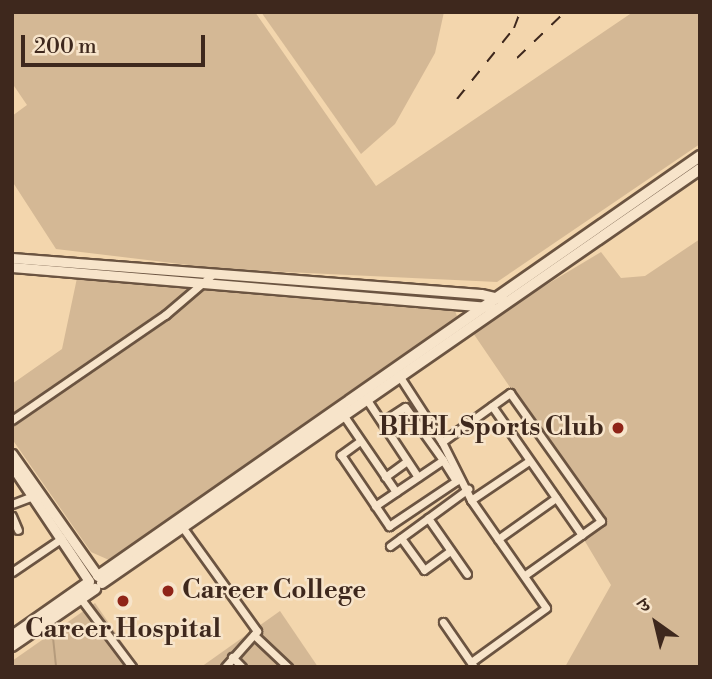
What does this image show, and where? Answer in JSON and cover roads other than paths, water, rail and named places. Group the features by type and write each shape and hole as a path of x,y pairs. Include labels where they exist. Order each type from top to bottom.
{"main road":[{"path":"13,637 499,304 700,156"},
{"path":"433,349 488,306 511,302 700,169"},
{"path":"13,637 81,599 95,581 183,528 305,438 367,400 397,373"}],"street":[{"path":"12,258 213,274 499,304"},
{"path":"12,267 488,306"},
{"path":"12,420 165,315 213,274"},
{"path":"397,373 442,442 468,489 471,500 546,608 472,664 443,622"},
{"path":"442,442 510,393 601,521 525,575"},
{"path":"367,400 418,477"},
{"path":"492,406 582,535"},
{"path":"360,441 341,456 392,526 456,481 405,407 382,422"},
{"path":"344,416 396,492"},
{"path":"12,454 95,581"},
{"path":"375,506 443,460"},
{"path":"385,477 407,461"},
{"path":"471,500 530,461"},
{"path":"12,466 95,581"},
{"path":"390,546 468,489"},
{"path":"12,504 33,496"},
{"path":"498,539 556,498"},
{"path":"12,516 18,530"},
{"path":"428,518 467,574"},
{"path":"183,528 257,631 225,667"},
{"path":"12,572 62,538"},
{"path":"401,538 424,570 450,551"},
{"path":"81,599 132,667"},
{"path":"254,635 288,667"},
{"path":"232,657 242,667"}],"waterway":[{"path":"52,628 56,667"}],"railway":[{"path":"457,99 514,28 520,12"},
{"path":"517,58 565,12"}],"place":[{"name":"BHEL Sports Club","path":"618,428"},
{"name":"Career College","path":"168,591"},
{"name":"Career Hospital","path":"123,601"}]}
